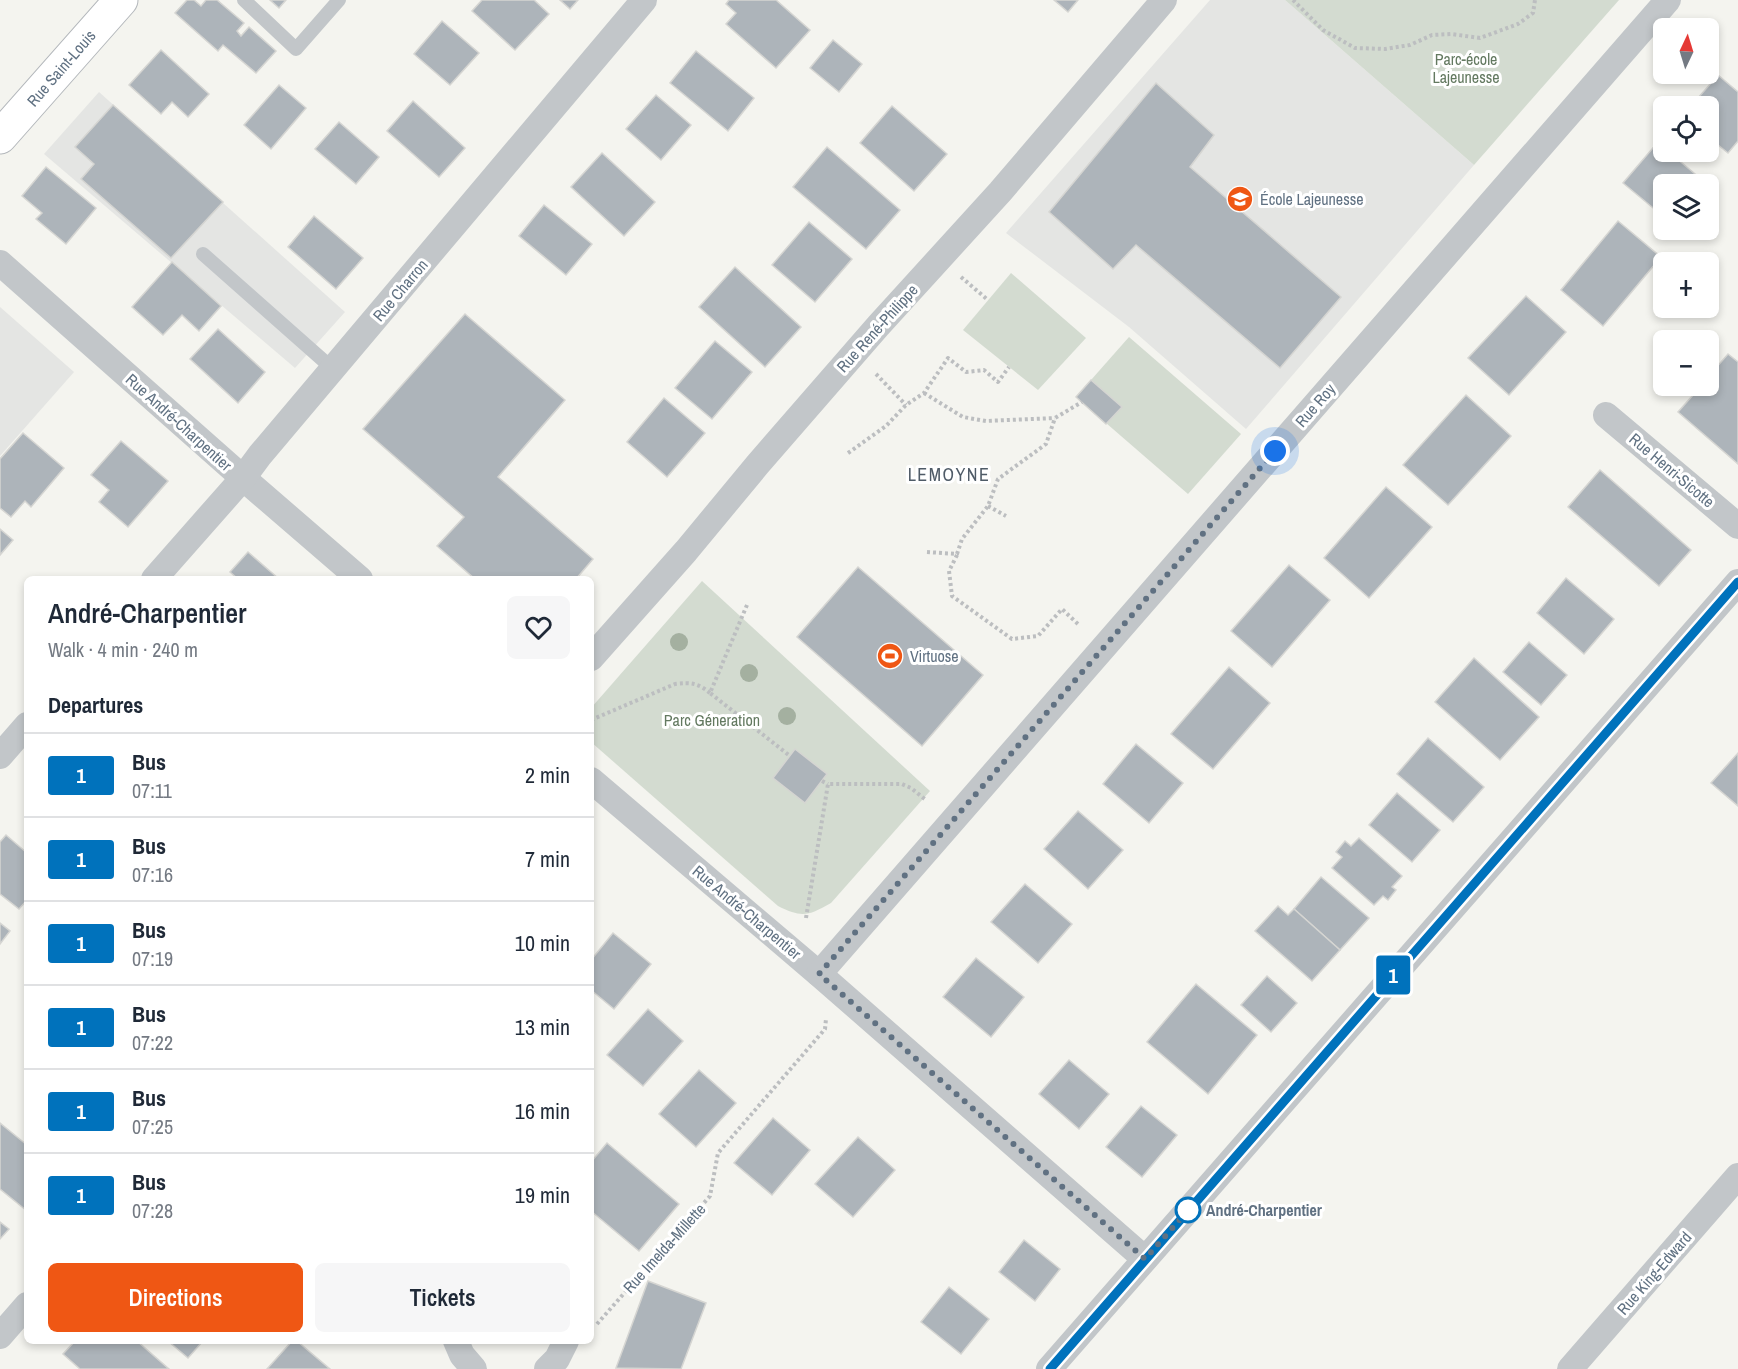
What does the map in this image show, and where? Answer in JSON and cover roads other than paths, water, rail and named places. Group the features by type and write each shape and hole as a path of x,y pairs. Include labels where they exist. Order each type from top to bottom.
{"main road":[{"name":"Rue Saint-Louis","path":"0,137 121,0"}],"street":[{"name":"Rue Charron","path":"157,576 243,478 644,0"},
{"name":"Rue René-Philippe","path":"594,655 686,551 862,344 1000,192 1164,0"},
{"name":"Rue Roy","path":"819,974 1668,0"},
{"name":"Rue André-Charpentier","path":"0,263 357,576"},
{"name":"Rue Henri-Sicotte","path":"1606,415 1738,526"},
{"path":"1050,1369 1738,582"},
{"path":"0,756 24,728"},
{"name":"Rue André-Charpentier","path":"594,783 819,974 1145,1259"},
{"name":"Rue King-Edward","path":"1570,1369 1738,1176"},
{"path":"0,1336 24,1308"},
{"path":"457,1344 462,1355 474,1369"},
{"path":"547,1369 557,1359 564,1344"}],"lane":[{"path":"244,0 296,49 339,0"},
{"path":"203,254 333,369"}],"place":[{"name":"École Lajeunesse","path":"1240,199"},
{"name":"Virtuose","path":"890,656"},
{"name":"André-Charpentier","path":"1188,1210"}],"district":[{"name":"LEMOYNE","path":"949,474"}],"park label":[{"name":"Parc-école Lajeunesse","path":"1466,68"},
{"name":"Parc Géneration","path":"712,720"}]}
